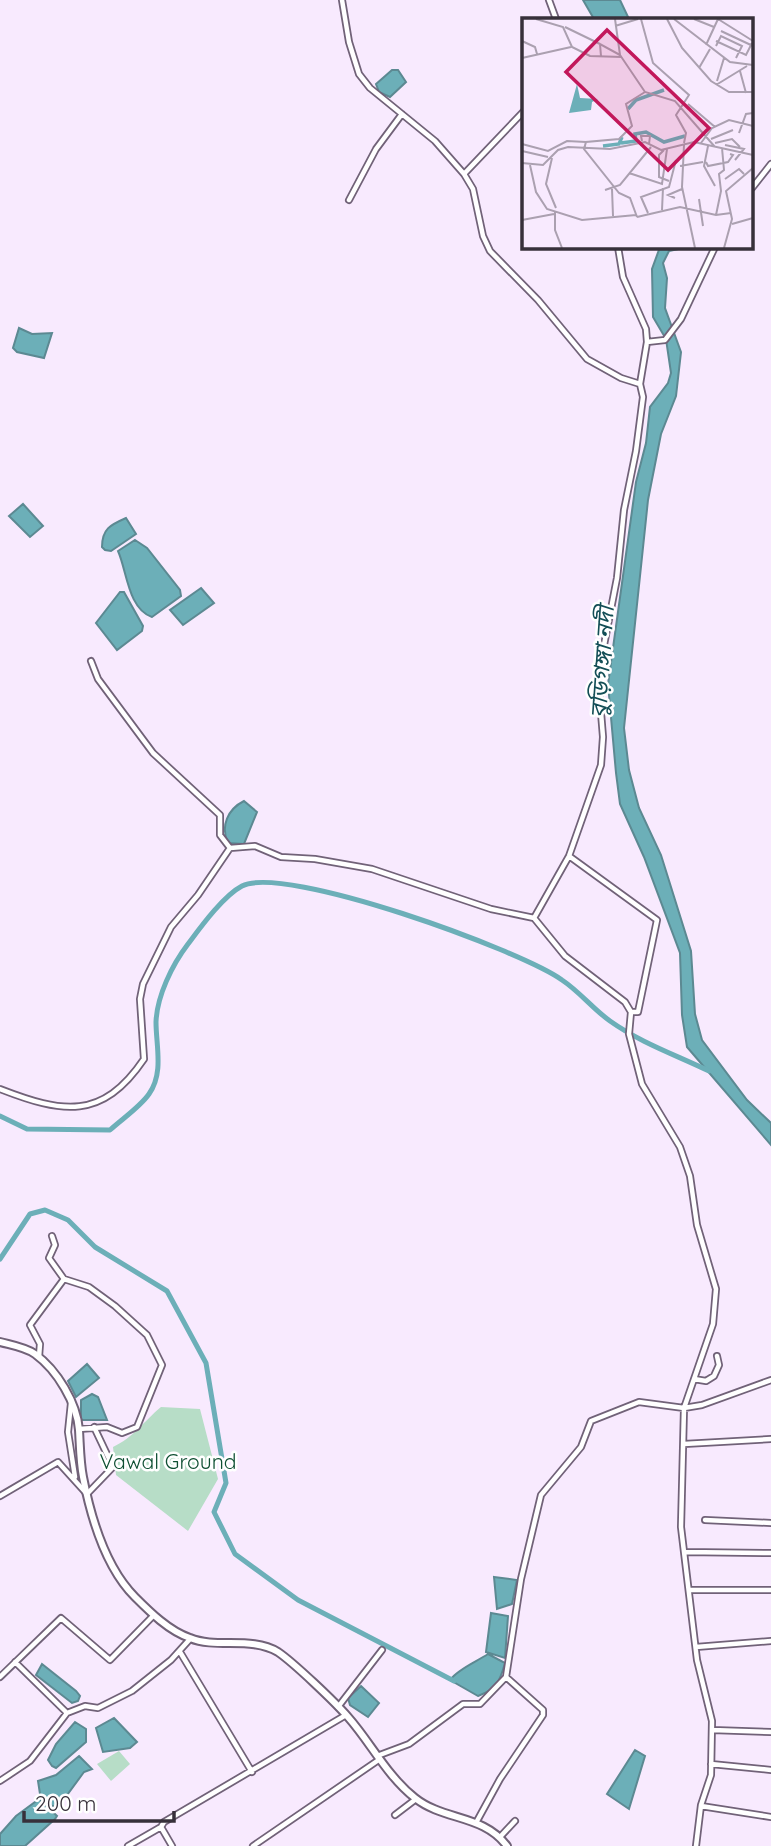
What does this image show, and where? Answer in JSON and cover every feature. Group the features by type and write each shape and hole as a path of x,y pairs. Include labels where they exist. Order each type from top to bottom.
{"main road":[{"path":"0,1342 19,1347 39,1359 63,1385 79,1429 78,1440 87,1494 108,1558 118,1577 155,1615 190,1639 254,1644 277,1651 347,1715 379,1758 416,1799 432,1809 477,1821 500,1837 507,1846"}],"street":[{"path":"342,0 349,43 359,74 435,141 464,174 473,189 483,236 490,251 538,300 587,359 621,378 640,384"},
{"path":"549,0 556,18"},
{"path":"464,174 522,113"},
{"path":"349,200 376,149 402,114"},
{"path":"754,185 771,164"},
{"path":"534,918 569,856 601,765 603,737 598,676 636,451 643,397 640,384 647,342 646,329 622,277 618,248"},
{"path":"647,342 665,340 681,319 715,248"},
{"path":"91,661 98,679 153,753 220,815 220,835 230,848"},
{"path":"230,848 255,846 281,858 315,859 372,869 491,909 534,918 565,956 625,1002 631,1012 629,1034 642,1084 680,1147 690,1176 697,1225 713,1274 713,1324 684,1408 681,1528 696,1647 712,1730 711,1765 701,1806 696,1846"},
{"path":"0,1088 42,1105 80,1108 94,1104 134,1072 145,1059 140,999 143,984 171,927 198,895 230,848"},
{"path":"569,856 657,920 638,1012 631,1012"},
{"path":"52,1236 55,1245 49,1258 64,1279 89,1287 121,1312 147,1335 162,1365 137,1427 122,1433 107,1427 79,1429"},
{"path":"39,1359 40,1344 30,1325 64,1279"},
{"path":"694,1379 706,1381 714,1376 719,1365 716,1356"},
{"path":"253,1846 379,1758 409,1744 463,1704 480,1704 506,1677 521,1579 541,1495 581,1447 587,1430 596,1418 639,1402 684,1408 702,1405 771,1380"},
{"path":"71,1402 68,1432 76,1480"},
{"path":"0,1496 58,1462 87,1494 113,1468 94,1427"},
{"path":"684,1444 771,1439"},
{"path":"705,1520 771,1523"},
{"path":"684,1552 771,1553"},
{"path":"689,1590 771,1590"},
{"path":"0,1677 61,1618 110,1660 155,1615"},
{"path":"0,1781 30,1761 67,1713 85,1706 99,1708 132,1691 180,1652 190,1639"},
{"path":"696,1647 771,1641"},
{"path":"338,1707 382,1650"},
{"path":"180,1652 252,1772"},
{"path":"15,1662 67,1713"},
{"path":"477,1821 500,1779 543,1715 543,1710 506,1677"},
{"path":"128,1846 162,1827 164,1822 347,1715"},
{"path":"712,1730 771,1732"},
{"path":"711,1765 771,1770"},
{"path":"395,1815 416,1799"},
{"path":"701,1806 771,1817"},
{"path":"500,1837 515,1821"},
{"path":"162,1827 172,1846"}],"green space":[{"name":"Vawal Ground","path":"161,1407 200,1409 218,1479 188,1531 116,1475 113,1447 133,1434"},
{"path":"119,1751 130,1764 111,1781 97,1764"}],"water":[{"path":"583,0 620,0 629,18 593,18"},
{"path":"392,70 398,70 406,82 390,97 379,92 376,84"},
{"path":"660,248 683,248 669,251 663,263 667,278 665,308 681,352 676,396 661,434 648,500 624,728 629,770 639,808 661,855 691,951 695,1014 702,1040 747,1100 771,1123 771,1145 687,1047 682,1015 680,953 644,857 620,804 608,684 636,482 646,443 650,407 668,383 671,373 666,339 653,317 652,269"},
{"path":"19,328 32,334 52,333 44,358 17,352 13,348"},
{"path":"23,504 43,526 30,537 9,516"},
{"path":"126,518 136,534 111,551 105,550 102,541 105,532"},
{"path":"135,540 147,548 180,590 181,596 152,617 144,613 133,598 118,551"},
{"path":"201,588 214,603 183,625 170,610"},
{"path":"120,592 124,592 143,626 142,631 117,650 96,623"},
{"path":"244,801 257,812 244,844 228,843 225,824 230,813"},
{"path":"87,1364 99,1378 76,1397 68,1381"},
{"path":"92,1394 98,1397 107,1420 81,1420 81,1400"},
{"path":"494,1577 517,1580 512,1604 497,1609"},
{"path":"491,1613 508,1616 505,1658 486,1652"},
{"path":"488,1654 505,1663 499,1680 490,1690 478,1696 450,1680 462,1669"},
{"path":"42,1664 76,1691 80,1696 78,1701 72,1703 36,1675"},
{"path":"361,1686 379,1703 368,1717 350,1705 348,1698"},
{"path":"114,1718 137,1742 130,1748 103,1752 96,1728"},
{"path":"75,1722 86,1729 86,1742 56,1768 48,1760 56,1744"},
{"path":"635,1750 645,1756 629,1809 607,1794"},
{"path":"79,1756 92,1769 84,1772 59,1806 52,1806 40,1794 38,1781 56,1775"},
{"path":"39,1799 57,1816 55,1819 25,1846 0,1846 0,1834 16,1816"}],"waterway":[{"path":"0,1116 27,1129 110,1130 136,1108 154,1086 158,1068 157,1012 162,991 176,961 205,921 227,897 242,886 266,882 304,887 351,898 454,931 538,966 562,980 622,1029 709,1071"},
{"path":"0,1259 30,1214 45,1210 68,1220 95,1247 167,1291 206,1363 226,1483 214,1512 235,1554 298,1600 454,1681"}],"water label":[{"name":"বুড়িগঙ্গা নদী","path":"602,662"}]}
